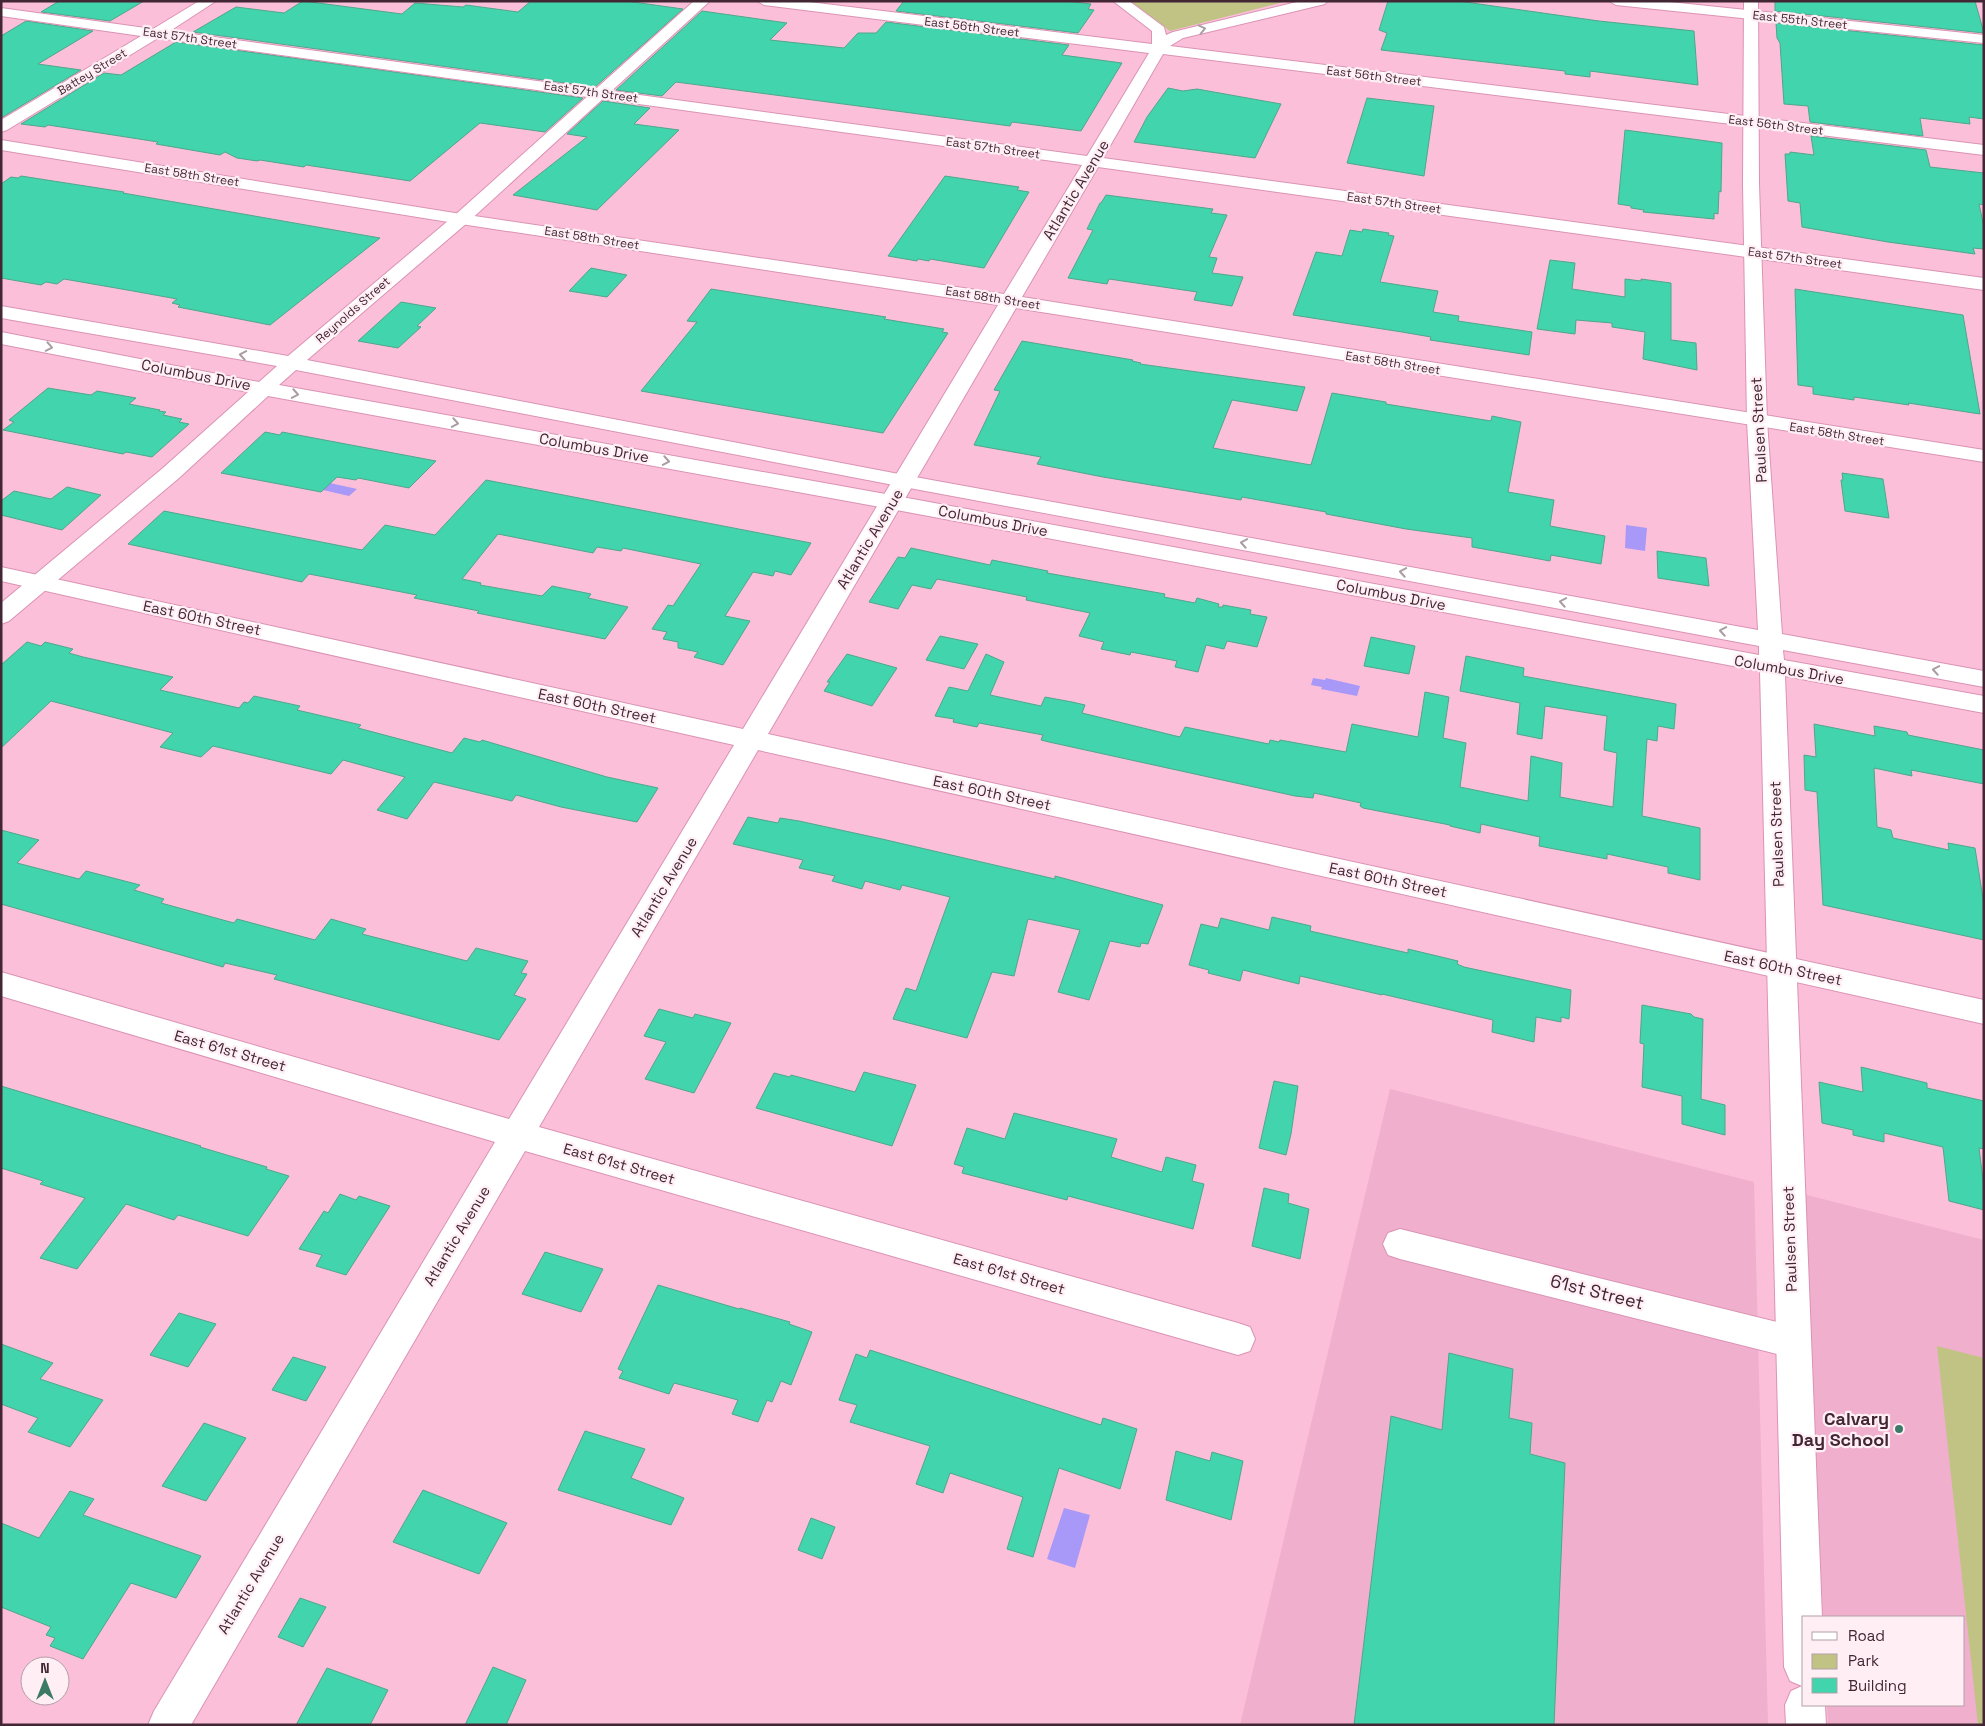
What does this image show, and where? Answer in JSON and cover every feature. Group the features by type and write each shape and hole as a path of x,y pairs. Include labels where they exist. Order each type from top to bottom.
{"street":[{"name":"Battey Street","path":"1,127 209,1"},
{"name":"Reynolds Street","path":"1,616 39,582 171,473 292,363 461,218 703,1"},
{"name":"East 56th Street","path":"764,1 1984,150"},
{"path":"1120,1 1158,30 1159,50"},
{"name":"Atlantic Avenue","path":"168,1725 1159,50 1168,40 1178,35 1320,1"},
{"name":"East 55th Street","path":"1616,1 1751,8 1984,39"},
{"name":"Paulsen Street","path":"1751,8 1750,122 1757,422 1771,640 1802,1616"},
{"name":"East 57th Street","path":"1,12 1984,284"},
{"name":"East 58th Street","path":"1,145 461,218 1010,301 1757,422 1984,456"},
{"name":"Columbus Drive","path":"1,312 292,363 898,491 1772,667 1984,705"},
{"name":"Columbus Drive","path":"1,338 265,388 898,491 1771,640 1984,679"},
{"name":"East 60th Street","path":"1,574 1984,1012"},
{"name":"East 61st Street","path":"1,984 517,1135 1238,1339"},
{"name":"61st Street","path":"1400,1244 1793,1342"},
{"path":"1805,1706 1806,1725"}],"shaded area":[{"path":"330,483 357,489 349,496 323,490"},
{"path":"1626,525 1647,528 1645,551 1625,548"},
{"path":"1313,678 1325,680 1326,678 1360,686 1357,696 1321,689 1322,687 1311,685"},
{"path":"1390,1089 1754,1182 1768,1725 1240,1725"},
{"name":"Calvary Day School","path":"1803,1194 1984,1240 1984,1725 1828,1725 1827,1706 1965,1706 1965,1616 1823,1616"},
{"path":"1064,1508 1090,1515 1075,1568 1047,1559"}],"green space":[{"path":"1127,1 1288,1 1170,31"},
{"path":"1937,1346 1984,1358 1984,1725 1978,1725"}],"building":[{"path":"59,1 144,1 110,21 41,12"},
{"path":"303,1 402,14 415,3 463,7 466,5 518,12 531,1 626,1 683,9 595,87 193,32 236,7 284,13"},
{"path":"904,1 1065,1 1091,4 1088,9 1094,10 1078,33 896,11"},
{"path":"1388,1 1458,1 1599,21 1694,31 1698,85 1590,71 1590,77 1565,74 1565,71 1381,50 1387,33 1379,30"},
{"path":"1775,1 1975,1 1984,33 1775,11"},
{"path":"702,11 787,23 770,40 844,48 858,33 876,33 886,22 1069,45 1062,55 1122,63 1081,131 1012,122 1010,126 676,82 662,96 616,90"},
{"path":"26,21 93,31 38,64 81,70 1,118 1,36"},
{"path":"1776,23 1984,45 1984,119 1969,117 1970,124 1920,118 1923,136 1810,122 1808,106 1784,104 1780,43 1777,38"},
{"path":"176,42 583,98 545,132 480,123 410,181 306,165 304,167 237,158 225,152 220,155 156,144 158,142 48,125 45,127 21,124 104,73 121,75"},
{"path":"1168,88 1183,91 1197,89 1281,104 1255,158 1134,142 1147,117"},
{"path":"1367,98 1434,106 1424,176 1347,163"},
{"path":"603,101 650,108 634,124 679,130 597,210 513,195 587,137 567,134"},
{"path":"1625,130 1722,143 1721,192 1719,191 1718,214 1714,213 1714,219 1643,212 1644,210 1618,204"},
{"path":"1811,136 1926,150 1930,167 1984,173 1984,205 1979,204 1984,227 1984,249 1973,248 1975,254 1888,242 1802,227 1800,203 1788,201 1785,154 1790,154 1790,152 1814,155"},
{"path":"21,176 124,192 380,238 270,325 178,307 180,305 172,303 177,299 133,291 64,279 57,284 46,282 41,285 1,278 1,184 11,177 18,178"},
{"path":"945,176 1019,187 1017,190 1029,192 984,268 930,259 929,261 918,259 917,261 888,256"},
{"path":"1106,195 1213,209 1211,213 1227,215 1209,257 1217,258 1212,273 1243,277 1232,306 1194,300 1197,292 1109,279 1107,284 1068,278 1093,230 1087,229"},
{"path":"1363,229 1389,233 1388,235 1394,236 1380,282 1438,291 1433,312 1459,316 1458,321 1532,332 1529,355 1430,340 1431,337 1293,315 1316,252 1342,256 1350,230 1362,232"},
{"path":"1550,260 1575,263 1572,289 1625,297 1625,279 1671,283 1671,340 1696,343 1697,370 1643,359 1645,332 1612,327 1612,323 1576,320 1575,334 1537,329"},
{"path":"591,268 627,275 607,297 569,291"},
{"path":"711,289 886,317 884,319 944,329 942,332 948,333 883,433 641,391 697,322 687,321"},
{"path":"1795,289 1963,315 1980,414 1908,403 1909,405 1854,397 1854,400 1813,394 1813,387 1798,385"},
{"path":"401,302 436,308 417,326 421,327 398,348 358,341"},
{"path":"1022,341 1133,360 1140,364 1305,387 1297,411 1232,400 1213,448 1311,465 1332,393 1491,421 1492,416 1521,422 1508,492 1554,500 1550,526 1605,536 1601,564 1551,555 1550,561 1472,547 1472,538 1406,529 1242,497 1241,500 1103,477 1037,464 1041,457 974,445 1000,391 994,390"},
{"path":"48,388 91,395 97,391 136,398 129,404 166,412 163,415 182,419 179,422 189,424 152,457 126,452 123,454 3,430 14,422 9,420"},
{"path":"265,432 280,435 282,432 436,461 409,488 358,478 356,480 337,477 321,492 221,473"},
{"path":"1842,473 1883,479 1889,518 1845,511 1841,480 1843,480"},
{"path":"486,480 811,543 791,575 775,571 773,576 753,572 725,616 750,621 723,665 694,657 698,652 678,648 678,642 663,639 667,632 652,629 668,605 673,606 701,564 623,548 621,551 597,547 593,553 498,534 462,579 481,583 480,585 542,596 552,586 591,594 588,598 628,607 605,639 414,598 417,595 309,574 302,582 128,544 164,511 362,550 385,525 435,535"},
{"path":"67,487 101,495 62,530 1,515 1,501 14,491 51,499"},
{"path":"911,548 990,565 992,560 1048,571 1047,573 1165,594 1164,597 1195,603 1197,598 1219,604 1218,607 1223,607 1223,605 1251,610 1250,614 1267,617 1257,647 1227,641 1224,649 1206,645 1198,672 1175,667 1177,661 1131,652 1130,655 1101,649 1104,642 1079,636 1090,613 1026,600 1027,597 937,579 931,589 912,585 898,609 869,602 898,557 905,558"},
{"path":"1657,551 1706,558 1709,586 1658,578"},
{"path":"940,636 978,644 964,669 926,660"},
{"path":"1371,637 1415,646 1409,674 1364,666"},
{"path":"27,642 41,646 45,642 73,649 69,653 83,657 173,677 160,690 239,708 244,702 248,703 254,696 300,706 297,710 361,725 358,728 452,753 464,738 480,742 482,740 607,777 658,788 637,822 561,807 516,795 512,801 434,782 407,819 377,810 405,777 343,760 331,774 213,746 201,757 160,747 173,733 51,701 1,748 1,665"},
{"path":"847,654 897,668 872,706 824,691 830,682 827,682"},
{"path":"986,654 1004,662 990,695 1041,706 1045,697 1072,702 1085,705 1082,713 1180,737 1185,727 1269,744 1270,740 1279,742 1280,740 1346,752 1352,724 1418,737 1425,692 1449,697 1443,738 1466,743 1460,787 1528,801 1531,756 1562,763 1560,797 1613,807 1617,753 1604,750 1607,716 1545,706 1542,739 1517,734 1520,703 1460,691 1466,656 1524,668 1523,676 1676,704 1674,729 1658,726 1657,741 1647,739 1642,816 1700,828 1700,880 1668,873 1668,867 1607,854 1607,859 1539,846 1540,837 1481,824 1480,833 1450,825 1363,808 1360,806 1361,803 1314,793 1313,798 1295,796 1049,742 1041,740 1043,735 979,723 977,727 953,722 954,719 935,716 949,687 968,691"},
{"path":"1814,724 1875,736 1874,726 1907,732 1908,735 1984,750 1984,784 1911,770 1912,776 1874,768 1877,827 1891,830 1893,838 1949,850 1948,843 1975,848 1984,905 1984,940 1823,905 1817,792 1805,790 1804,755 1816,757"},
{"path":"748,817 778,823 780,818 799,821 1055,879 1055,876 1163,905 1148,944 1141,943 1140,947 1110,941 1089,1000 1058,992 1080,930 1028,919 1014,976 992,972 967,1038 893,1019 906,988 916,991 950,897 902,885 900,890 865,881 862,889 832,881 835,876 799,868 803,860 733,844"},
{"path":"1,830 39,840 17,863 79,879 86,871 140,885 134,890 164,899 161,903 234,923 237,919 315,940 331,919 366,929 362,934 467,961 476,948 528,961 521,973 527,974 514,995 526,999 499,1040 274,979 277,975 225,963 223,967 1,904"},
{"path":"1272,917 1311,926 1310,931 1408,953 1408,949 1458,961 1457,964 1464,967 1571,990 1569,1019 1561,1017 1561,1022 1536,1017 1534,1042 1492,1032 1493,1020 1382,994 1300,976 1299,984 1243,970 1240,981 1208,973 1209,970 1189,965 1201,924 1218,928 1221,918 1269,930"},
{"path":"1642,1005 1691,1014 1694,1017 1703,1019 1701,1099 1725,1105 1725,1135 1682,1124 1682,1096 1642,1087 1644,1044 1640,1043"},
{"path":"659,1009 693,1018 695,1014 731,1023 694,1093 645,1079 666,1042 644,1036"},
{"path":"1861,1067 1927,1083 1927,1088 1984,1101 1984,1149 1979,1148 1984,1188 1984,1210 1949,1201 1943,1147 1884,1133 1884,1142 1853,1135 1853,1130 1822,1123 1819,1082 1863,1092"},
{"path":"864,1072 916,1085 892,1146 756,1108 774,1073 790,1077 791,1075 855,1092"},
{"path":"1274,1081 1298,1086 1286,1155 1259,1148"},
{"path":"1,1086 201,1146 289,1176 248,1236 178,1215 174,1220 126,1204 77,1269 40,1258 85,1198 40,1184 43,1181 1,1168"},
{"path":"1014,1113 1117,1139 1111,1157 1162,1172 1166,1157 1196,1165 1192,1181 1204,1184 1193,1229 1068,1196 1067,1200 962,1173 964,1167 954,1164 967,1128 1005,1139"},
{"path":"1264,1188 1289,1194 1288,1203 1309,1209 1300,1259 1252,1246"},
{"path":"340,1194 356,1200 359,1196 390,1206 346,1275 316,1266 322,1255 299,1249 324,1211 328,1213"},
{"path":"545,1252 603,1269 581,1312 522,1294"},
{"path":"658,1285 790,1322 789,1324 812,1332 791,1385 781,1381 772,1402 767,1400 758,1422 732,1414 738,1400 674,1383 669,1394 619,1378 623,1371 618,1369"},
{"path":"179,1313 216,1324 188,1367 150,1355"},
{"path":"1,1344 53,1363 40,1379 103,1400 70,1447 28,1432 38,1418 1,1404"},
{"path":"870,1350 1101,1425 1103,1418 1137,1429 1120,1489 1059,1468 1033,1557 1007,1549 1023,1497 950,1473 943,1493 916,1484 930,1446 850,1422 857,1405 839,1400 856,1354 867,1358"},
{"path":"1449,1353 1513,1369 1509,1418 1532,1423 1530,1454 1565,1463 1554,1725 1354,1725 1391,1416 1442,1430"},
{"path":"293,1357 326,1367 306,1401 272,1390"},
{"path":"204,1423 246,1438 206,1501 162,1486"},
{"path":"585,1431 645,1449 631,1478 684,1498 671,1525 558,1490"},
{"path":"1176,1451 1210,1461 1212,1452 1243,1461 1231,1520 1166,1500"},
{"path":"423,1490 507,1523 479,1574 393,1542"},
{"path":"70,1491 94,1499 83,1515 201,1556 176,1598 131,1583 83,1659 50,1646 55,1638 46,1635 51,1627 1,1607 1,1523 39,1538"},
{"path":"811,1518 835,1527 822,1559 798,1550"},
{"path":"300,1598 326,1607 303,1647 278,1637"},
{"path":"493,1667 526,1680 506,1725 465,1725"},
{"path":"327,1668 388,1690 370,1725 296,1725"}],"place":[{"name":"Calvary Day School","path":"1899,1429"}]}
